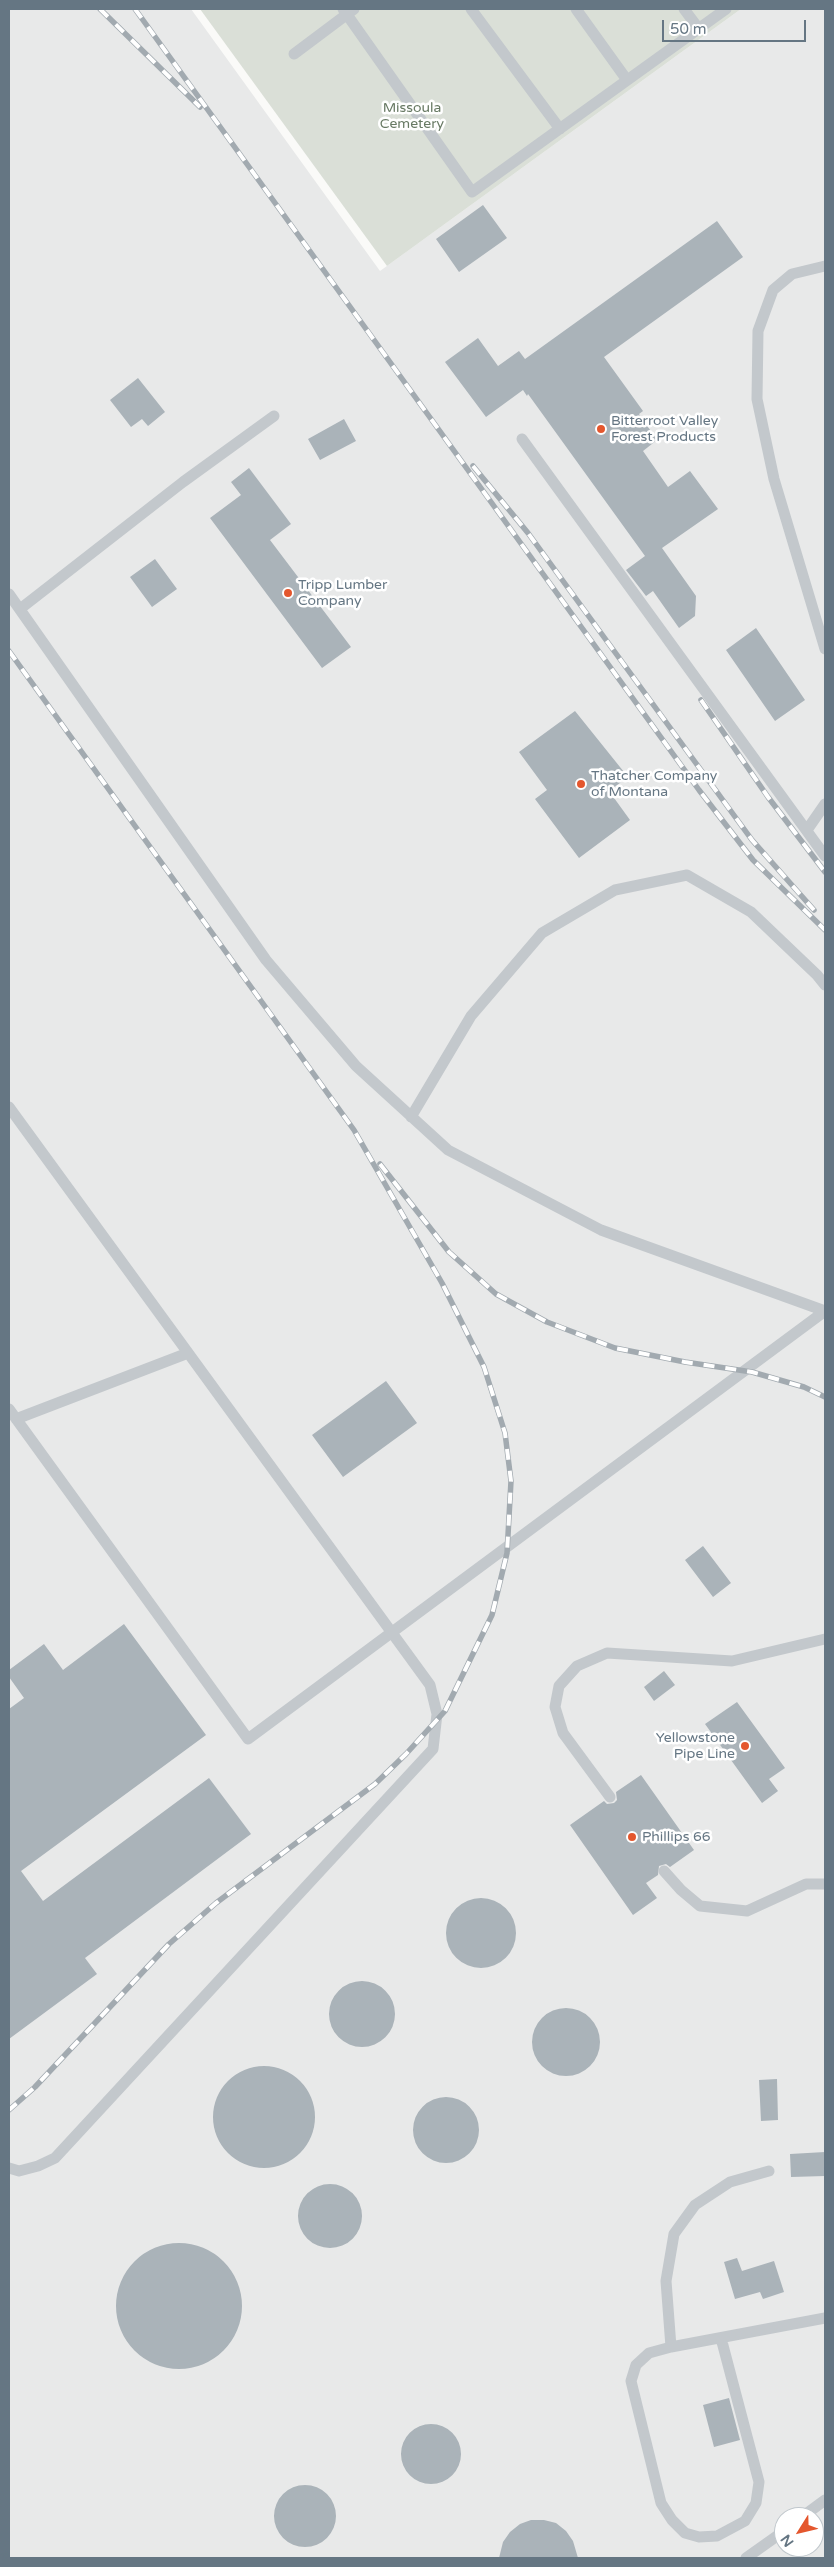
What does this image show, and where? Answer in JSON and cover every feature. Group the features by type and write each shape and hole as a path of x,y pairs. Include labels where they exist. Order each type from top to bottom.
{"lane":[{"path":"471,9 560,129"},
{"path":"576,9 627,80"},
{"path":"684,9 699,29"},
{"path":"294,54 348,11 472,192 726,9"},
{"path":"825,266 792,274 773,290 758,331 758,399 774,479 825,649"},
{"path":"20,609 183,482 274,416"},
{"path":"522,439 825,856"},
{"path":"9,594 266,960 356,1066 448,1150 601,1230 825,1311"},
{"path":"807,830 825,804"},
{"path":"411,1117 471,1016 542,933 615,890 687,876 751,912 818,974 825,985"},
{"path":"9,1107 430,1685 437,1714 433,1749 55,2158 38,2166 19,2171 9,2168"},
{"path":"188,1353 12,1414 248,1739 825,1311"},
{"path":"610,1797 563,1733 555,1706 559,1686 577,1666 607,1653 732,1661 825,1639"},
{"path":"664,1871 681,1890 700,1906 747,1911 806,1884 825,1884"},
{"path":"670,2347 666,2281 674,2234 694,2205 730,2182 769,2171"},
{"path":"721,2338 759,2482 756,2503 745,2521 717,2536 699,2537 685,2532 672,2520 661,2503 631,2381 636,2365 649,2354 670,2347 825,2318"},
{"path":"746,2558 774,2537"}],"shaded area":[{"path":"9,9 191,9 380,271 741,9 825,9 825,2558 9,2558"}],"green space":[{"name":"Missoula Cemetery","path":"200,9 741,9 387,266"}],"building":[{"path":"483,205 507,238 459,272 436,239"},
{"name":"Bitterroot Valley Forest Products","path":"717,221 743,257 604,357 643,411 639,414 657,440 643,451 668,487 690,471 718,509 662,548 696,596 695,616 679,628 653,591 646,596 626,570 645,556 528,394 527,396 523,390 486,417 445,362 478,338 498,366 519,351 525,359"},
{"path":"138,378 165,412 148,426 142,419 131,427 110,400"},
{"path":"344,419 356,441 320,460 308,439"},
{"name":"Tripp Lumber Company","path":"249,468 291,524 270,540 351,647 322,668 210,518 241,495 231,482"},
{"path":"155,559 177,589 152,607 130,577"},
{"path":"756,628 805,700 775,721 726,650"},
{"name":"Thatcher Company of Montana","path":"575,711 628,777 609,791 630,820 579,858 535,799 547,790 519,752"},
{"path":"386,1381 417,1423 343,1477 312,1435"},
{"path":"703,1546 731,1583 713,1597 685,1560"},
{"path":"124,1624 206,1735 21,1871 43,1901 209,1778 251,1834 85,1958 97,1974 9,2039 9,1709 24,1698 9,1677 9,1670 44,1644 63,1670"},
{"path":"664,1671 675,1685 654,1701 644,1687"},
{"name":"Yellowstone Pipe Line","path":"737,1702 785,1768 769,1779 778,1791 762,1803 705,1724"},
{"name":"Phillips 66","path":"641,1775 694,1850 670,1867 666,1864 659,1866 658,1875 646,1883 657,1898 633,1915 570,1825 604,1801 607,1804 614,1803 617,1800 616,1792"},
{"path":"481,1898 494,1901 506,1908 513,1920 516,1933 513,1946 506,1958 494,1965 481,1968 468,1965 456,1958 449,1946 446,1933 449,1920 456,1908 468,1901"},
{"path":"356,1981 368,1981 380,1986 390,1996 395,2008 393,2027 380,2042 368,2047 356,2047 344,2042 334,2032 329,2020 329,2008 334,1996 344,1986"},
{"path":"566,2008 579,2011 590,2018 597,2029 600,2042 597,2055 590,2066 579,2073 566,2076 553,2073 542,2066 535,2055 532,2042 535,2029 542,2018 553,2011"},
{"path":"264,2066 283,2070 300,2081 311,2098 315,2117 311,2136 300,2153 283,2164 264,2168 245,2164 228,2153 217,2136 213,2117 217,2098 228,2081 245,2070"},
{"path":"777,2079 778,2120 761,2121 759,2080"},
{"path":"446,2097 458,2100 469,2107 476,2118 479,2130 476,2142 469,2153 458,2160 446,2163 434,2160 423,2153 416,2142 413,2130 416,2118 423,2107 434,2100"},
{"path":"825,2152 825,2176 791,2177 790,2154"},
{"path":"324,2184 336,2184 353,2193 360,2204 362,2216 360,2228 353,2239 336,2248 324,2248 312,2243 303,2234 298,2222 298,2210 303,2198 312,2189"},
{"path":"179,2243 203,2248 223,2262 237,2282 242,2306 237,2330 223,2350 203,2364 179,2369 155,2364 135,2350 121,2330 116,2306 121,2282 135,2262 155,2248"},
{"path":"737,2258 742,2271 774,2261 784,2292 763,2299 760,2292 735,2299 724,2262"},
{"path":"729,2398 740,2440 714,2447 703,2405"},
{"path":"425,2424 437,2424 448,2429 456,2437 461,2448 459,2466 448,2479 437,2484 425,2484 414,2479 406,2471 401,2460 401,2448 406,2437 414,2429"},
{"path":"305,2485 317,2487 327,2494 334,2504 336,2516 334,2528 327,2538 317,2545 305,2547 293,2545 283,2538 276,2528 274,2516 276,2504 283,2494 293,2487"},
{"path":"531,2520 544,2520 556,2523 566,2531 573,2541 578,2558 499,2558 503,2542 510,2532 520,2524"}],"railway":[{"path":"100,9 200,107"},
{"path":"135,9 699,790 753,860 825,930"},
{"path":"473,466 528,533 752,840 814,910"},
{"path":"9,651 354,1130 442,1283 484,1367 505,1433 511,1481 507,1553 492,1615 445,1711 406,1754 375,1784 216,1903 169,1944 35,2087 9,2110"},
{"path":"701,700 768,797 825,872"},
{"path":"380,1164 449,1252 496,1294 547,1322 615,1348 685,1362 752,1372 804,1387 825,1397"}],"place":[{"name":"Bitterroot Valley Forest Products","path":"601,429"},
{"name":"Tripp Lumber Company","path":"288,593"},
{"name":"Thatcher Company of Montana","path":"581,784"},
{"name":"Yellowstone Pipe Line","path":"745,1746"},
{"name":"Phillips 66","path":"632,1837"}]}
